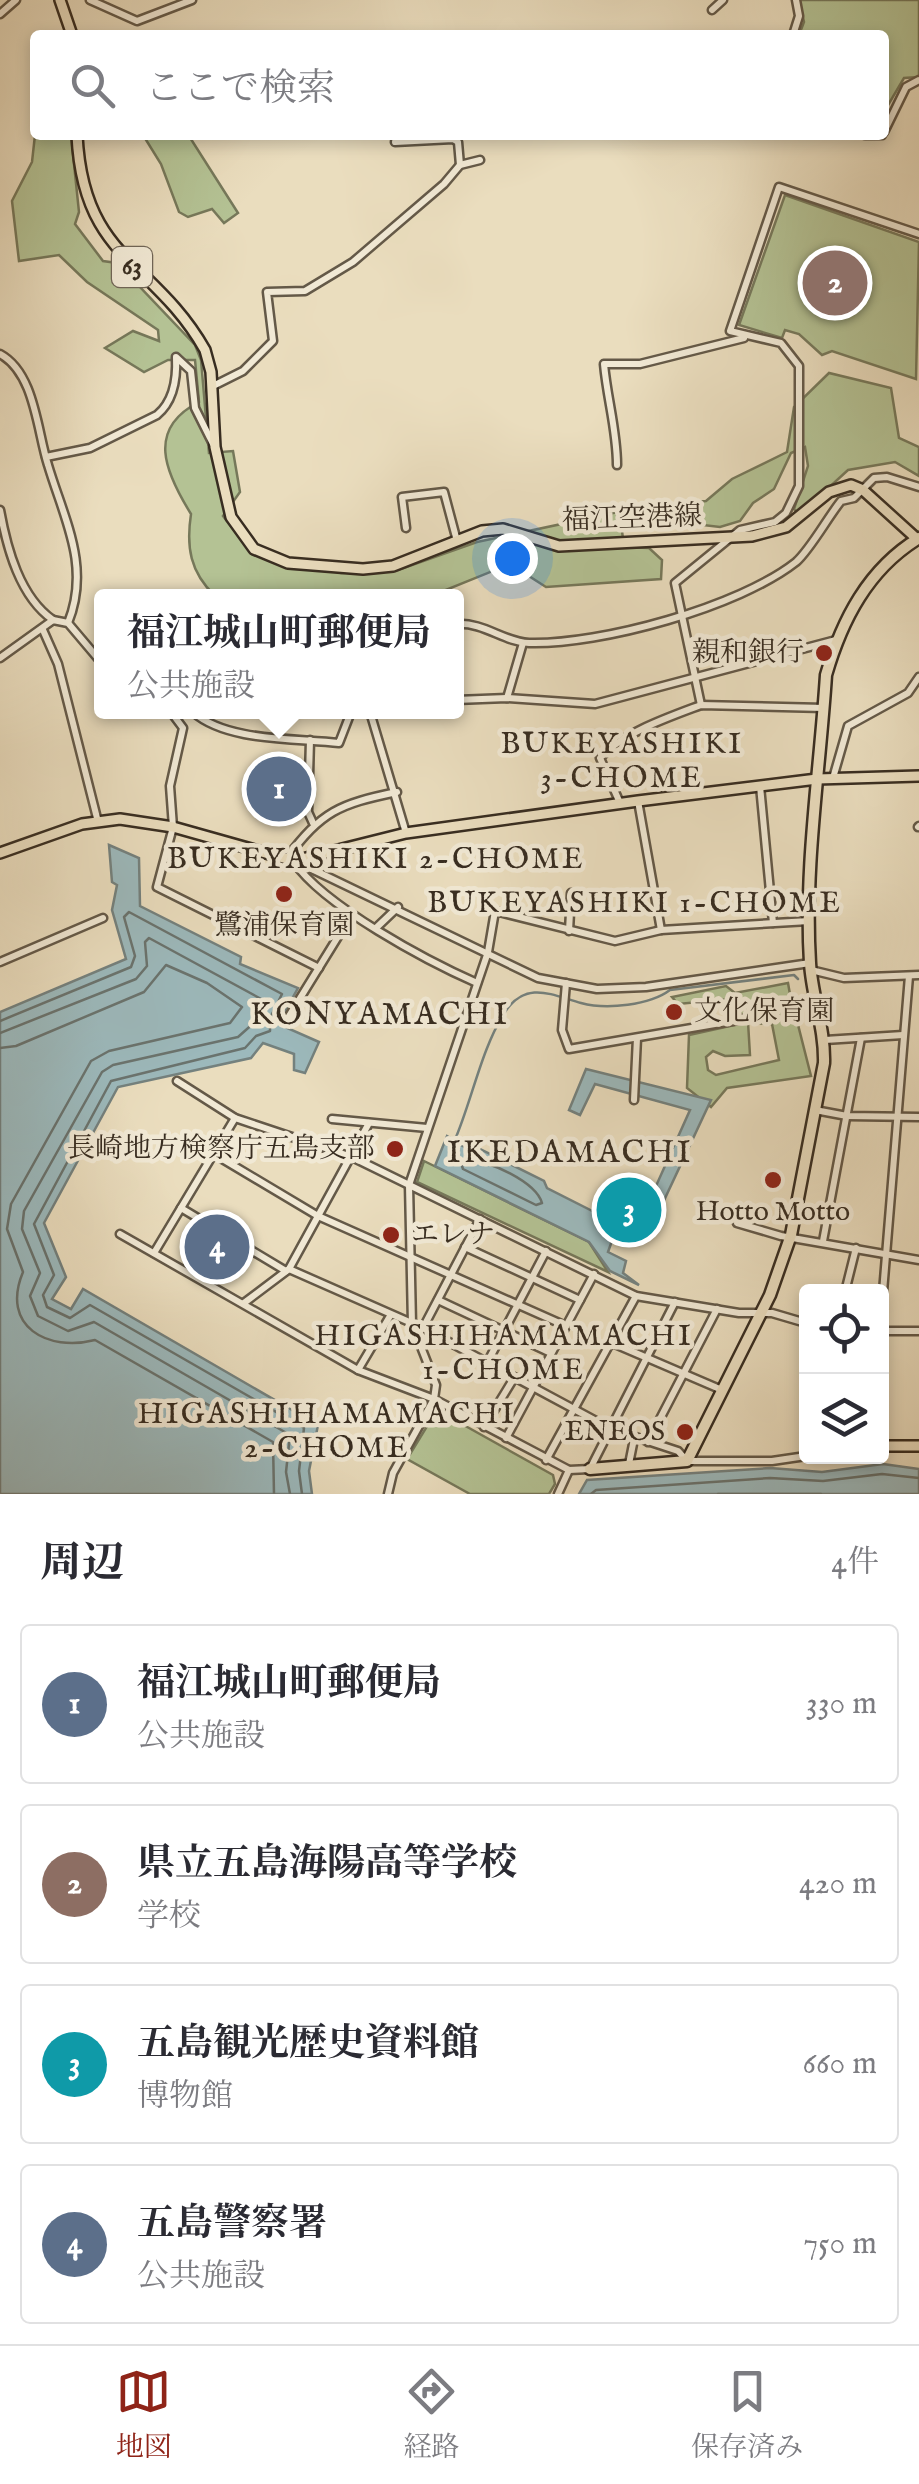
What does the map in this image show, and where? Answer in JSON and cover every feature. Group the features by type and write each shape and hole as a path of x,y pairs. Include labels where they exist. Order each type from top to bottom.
{"highway":[{"path":"590,1469 687,1462 760,1314 791,1235 825,1040 811,966 810,921 826,675 836,640 870,582 918,539"}],"main road":[{"path":"60,0 70,30"},
{"name":"福江空港線","path":"78,140 82,184 93,216 200,341 210,362 214,447 231,517 254,549 274,558 363,569 392,566 482,530 503,530 560,546 730,538 786,527 830,492 851,485 863,490"},
{"path":"863,490 918,539"},
{"path":"0,854 98,822 120,819 173,827 290,860 406,833 621,804 818,779 919,776"},
{"path":"889,1446 919,1446"}],"street":[{"path":"0,14 16,0"},
{"path":"90,0 137,21 192,0"},
{"path":"712,10 723,0"},
{"path":"795,30 799,16 796,0"},
{"path":"889,122 906,87 919,80"},
{"path":"395,142 434,140"},
{"path":"455,140 460,164"},
{"path":"213,386 242,371 274,342 267,292 304,291 353,262 444,184 460,164 480,160"},
{"path":"700,705 675,583 740,530 775,522 786,513 799,486 799,366 780,343 745,338 730,331 779,186 919,234"},
{"path":"617,465 618,438 608,409 604,364 670,358 745,338"},
{"path":"0,354 9,359 28,388 46,457 68,516 78,600 68,623"},
{"path":"46,457 90,448 166,408 176,380 176,357 184,360 191,371 195,408 214,447"},
{"path":"464,625 486,626 522,643 584,641 681,614 748,592 799,560 841,500 881,476 919,487"},
{"path":"406,528 402,497 444,492 457,541"},
{"path":"0,510 1,525 35,607 53,620 68,623 94,653"},
{"path":"0,658 53,620"},
{"path":"42,630 58,664 98,822"},
{"path":"464,700 507,698 594,704 836,640"},
{"path":"507,698 522,643"},
{"path":"834,778 848,726 908,693 919,677"},
{"path":"621,804 600,758 616,744 700,705 824,708"},
{"path":"177,719 184,728 170,786 173,827 157,888 319,968"},
{"path":"202,719 226,729 339,743 348,719"},
{"path":"372,719 406,833"},
{"path":"310,740 308,812 313,824"},
{"path":"760,786 773,923"},
{"path":"290,860 313,824 348,802 397,792"},
{"path":"638,802 661,930"},
{"path":"290,860 398,908 538,978 597,989 646,987 811,966 844,978 919,974"},
{"path":"290,860 318,890 352,914 477,983"},
{"path":"569,931 571,893"},
{"path":"376,928 398,908"},
{"path":"388,1494 393,1473 434,1399 436,1380 412,1324 407,1255 408,1185 488,952 495,911 616,940 661,930 810,921"},
{"path":"286,1021 352,914"},
{"path":"0,962 104,918"},
{"path":"884,1284 910,976"},
{"path":"566,982 562,1030 569,1048 744,1019"},
{"path":"825,1040 904,1035"},
{"path":"634,1100 637,1038"},
{"path":"824,1242 861,1038"},
{"path":"177,1082 235,1118 352,1157 636,1296 772,1313 799,1322"},
{"path":"814,1109 846,1116 919,1117"},
{"path":"154,1253 235,1118"},
{"path":"332,1119 427,1128"},
{"path":"244,1303 287,1270 369,1122"},
{"path":"214,1154 318,1216 566,1326"},
{"path":"181,1208 287,1270 423,1328 611,1429 678,1451 687,1462 772,1462 799,1457"},
{"path":"423,1328 480,1219"},
{"path":"737,1223 919,1260"},
{"path":"120,1234 358,1370 434,1399 569,1470 590,1469 675,1302"},
{"path":"466,1247 580,1300"},
{"path":"847,1284 856,1248"},
{"path":"487,1363 546,1250"},
{"path":"506,1438 594,1274"},
{"path":"546,1460 636,1296"},
{"path":"438,1300 551,1353"},
{"path":"648,1442 717,1308"},
{"path":"358,1370 390,1316"},
{"path":"889,1331 919,1331"},
{"path":"610,1342 722,1390"},
{"path":"484,1426 514,1378"},
{"path":"629,1464 634,1439"},
{"path":"558,1494 569,1470"}],"green space":[{"path":"799,0 919,0 919,77 904,78 889,104 889,30 801,30 804,22"},
{"path":"34,140 72,140 79,212 75,224 103,261 117,263 195,345 201,360 209,453 233,451 240,492 223,516 252,554 341,573 398,570 477,542 646,506 706,501 732,479 787,452 794,407 829,373 891,388 899,438 919,447 919,476 895,462 848,470 799,515 794,509 808,466 805,447 791,453 774,489 753,503 740,521 720,527 643,518 622,531 624,547 649,548 662,560 661,579 546,587 510,564 448,589 209,589 195,568 189,537 191,514 174,483 165,452 172,425 199,402 195,360 168,360 144,372 105,348 133,331 159,341 158,330 87,282 59,255 19,261 12,201 32,162"},
{"path":"146,140 192,140 238,213 224,223 212,209 188,217 179,212 161,164"},
{"path":"785,195 919,242 916,379 832,351 822,355 799,334 785,330 782,338 739,325"},
{"path":"788,983 791,1000 784,1003 769,997 747,1005 745,1013 754,1016 772,1007 796,1017 811,1076 727,1088 711,1107 687,1088 689,1035 748,1022 750,1055 725,1056 713,1051 706,1057 708,1070 716,1075 779,1060 772,1024 747,1019 730,999 678,1004 672,997 726,986 735,993"},
{"path":"424,1161 589,1242 608,1272 417,1182"},
{"path":"444,1414 553,1475 555,1484 549,1494 470,1494 407,1459 432,1418"}],"water":[{"path":"109,845 139,858 140,906 241,957 240,964 298,988 278,1024 319,1042 305,1073 294,1070 294,1054 263,1043 251,1058 118,1087 44,1223 66,1277 52,1299 71,1309 83,1289 318,1425 309,1471 312,1494 0,1494 0,1012 126,959 112,910 117,885 112,882"},
{"path":"586,1069 711,1100 659,1211 608,1189 613,1179 652,1195 690,1110 595,1084 580,1115 569,1110"},
{"path":"447,1136 469,1150 480,1149 544,1181 547,1188 618,1224 608,1252 626,1261 623,1273 639,1285 610,1271 589,1242 435,1166"},
{"path":"883,1464 919,1469 919,1494 579,1494 587,1480 770,1468 822,1472"}],"waterway":[{"path":"454,1142 497,1027 513,1002 522,996 540,992 591,1005 615,1006 640,1003 670,990 794,975 798,979"}],"place":[{"name":"県立五島海陽高等学校","path":"835,283"},
{"name":"親和銀行","path":"824,653"},
{"name":"福江城山町郵便局","path":"279,789"},
{"name":"鷺浦保育園","path":"284,894"},
{"name":"文化保育園","path":"674,1012"},
{"name":"長崎地方検察庁五島支部","path":"395,1149"},
{"name":"Hotto Motto","path":"773,1180"},
{"name":"五島観光歴史資料館","path":"629,1210"},
{"name":"エレナ","path":"391,1235"},
{"name":"五島警察署","path":"217,1247"},
{"name":"ENEOS","path":"685,1432"}],"district":[{"name":"BUKEYASHIKI 3-CHOME","path":"622,762"},
{"name":"BUKEYASHIKI 2-CHOME","path":"376,860"},
{"name":"BUKEYASHIKI 1-CHOME","path":"635,904"},
{"name":"KONYAMACHI","path":"380,1015"},
{"name":"IKEDAMACHI","path":"570,1153"},
{"name":"HIGASHIHAMAMACHI 1-CHOME","path":"504,1354"},
{"name":"HIGASHIHAMAMACHI 2-CHOME","path":"327,1432"}]}
